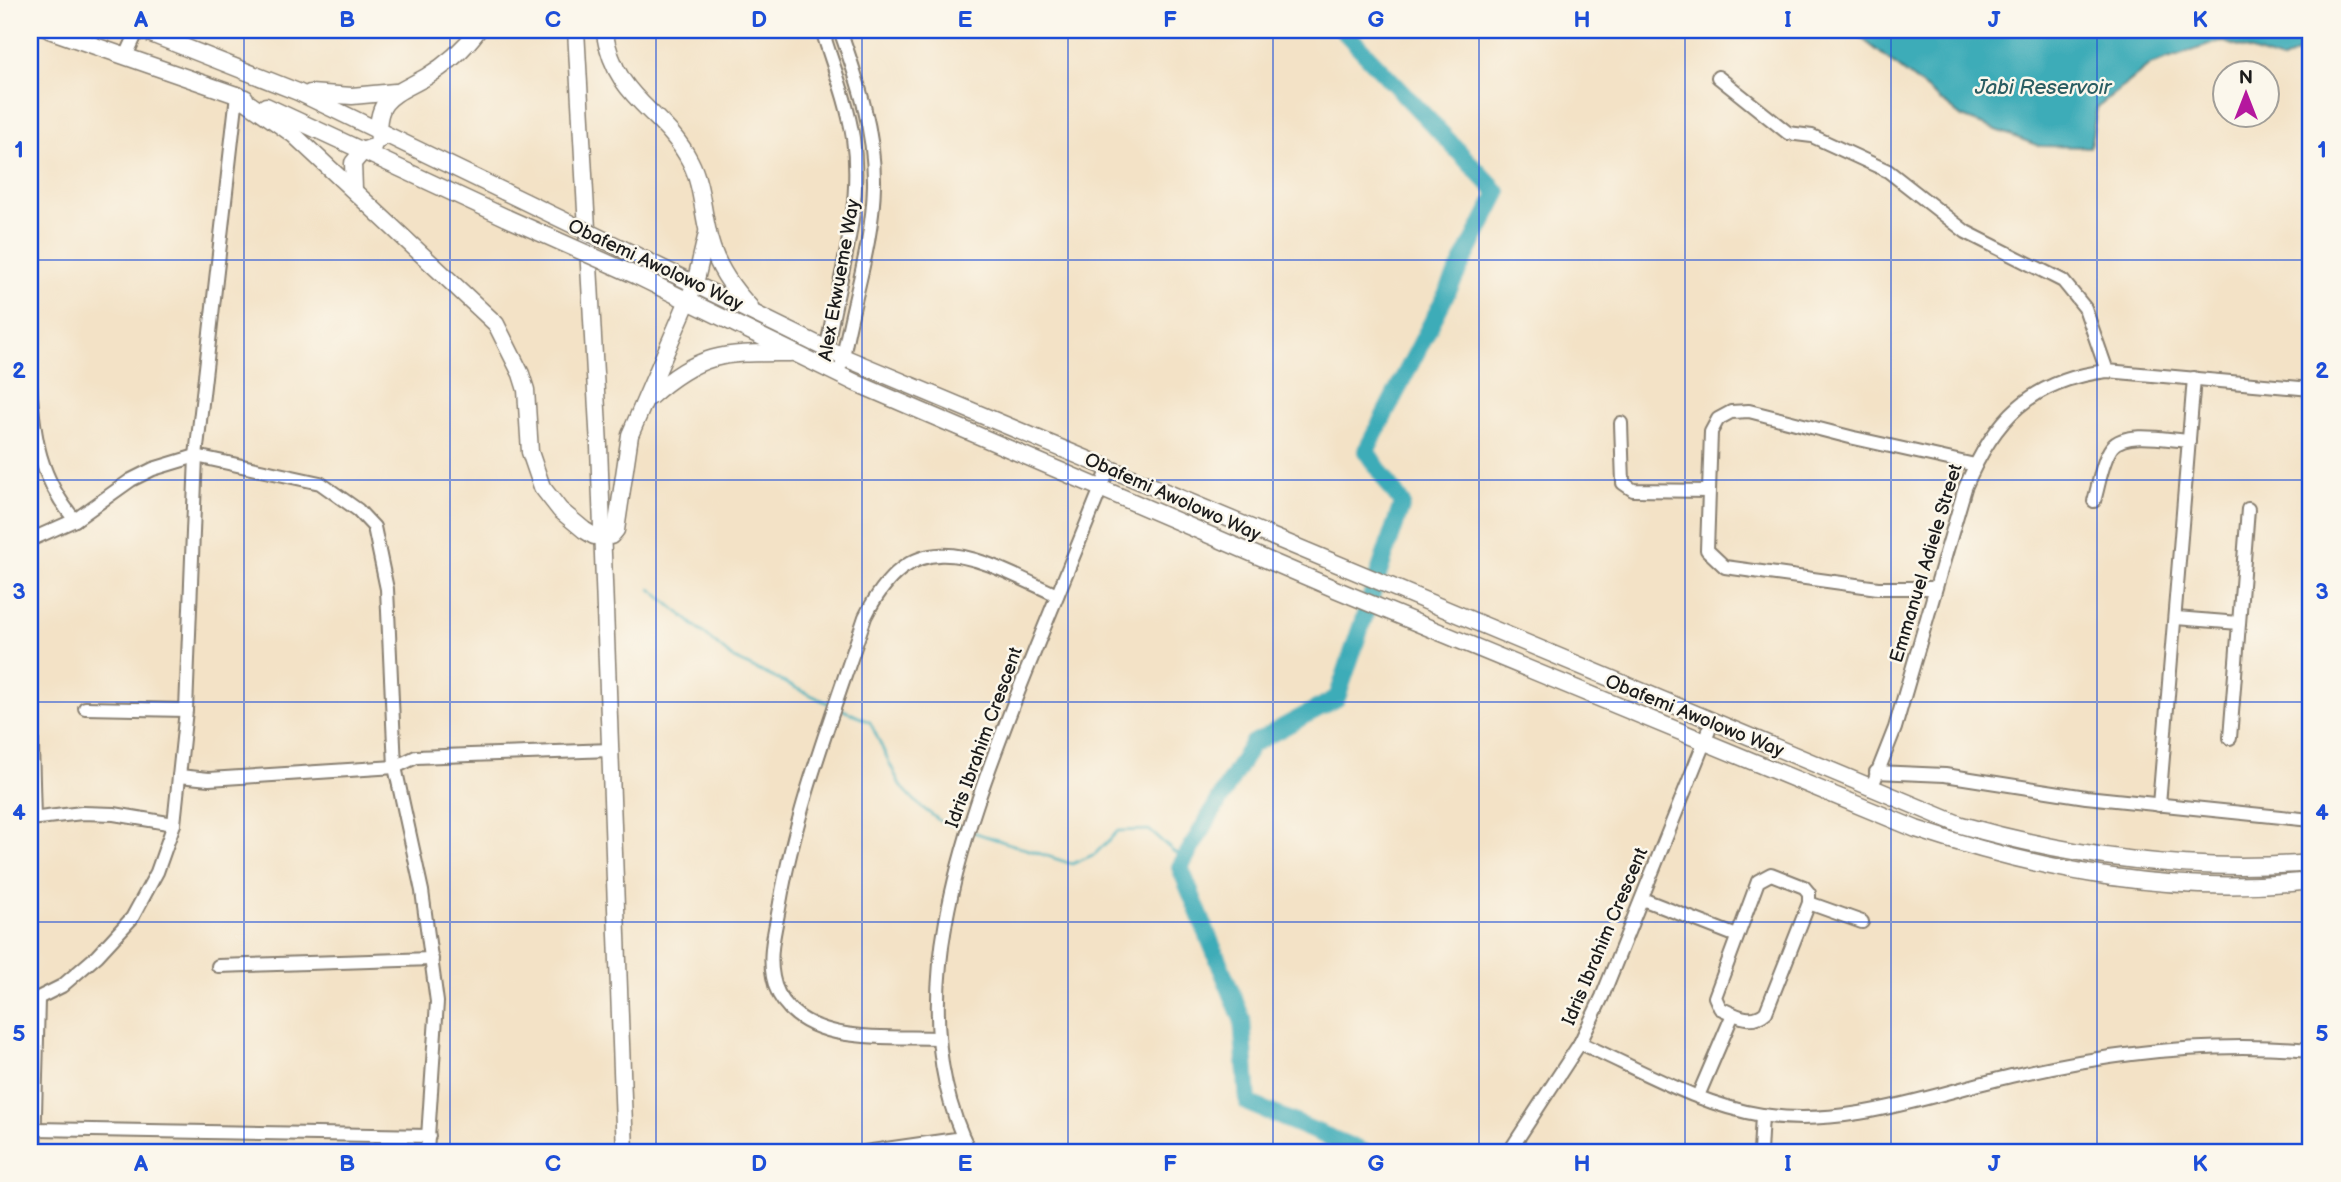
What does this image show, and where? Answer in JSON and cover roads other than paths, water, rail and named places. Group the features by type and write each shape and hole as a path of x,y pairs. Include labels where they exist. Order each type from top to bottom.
{"main road":[{"name":"Obafemi Awolowo Way","path":"49,30 376,146 410,146 844,357 1441,606 1712,723 1961,825 2087,856 2131,862 2220,868 2311,863"},
{"name":"Obafemi Awolowo Way","path":"139,30 298,92 376,146 507,218 637,276 841,375 1335,589 1916,829 2014,859 2078,873 2156,884 2248,886 2311,881"},
{"path":"354,189 354,163 376,146 384,102 395,92 426,77 449,60 478,30"},
{"path":"576,30 611,750 625,1152"},
{"path":"604,30 608,51 625,87 681,144 692,164 708,233 730,282 757,314"},
{"path":"298,92 352,96 395,92"},
{"path":"237,95 280,124 354,189 496,324 526,390 530,452 542,487 567,516 584,530 601,537 611,536 616,530 626,454 643,403 695,284 708,233"},
{"path":"643,403 673,376 713,356 795,353"}],"street":[{"path":"126,56 139,30"},
{"name":"Alex Ekwueme Way","path":"822,30 849,116 856,182 851,230 824,366"},
{"name":"Alex Ekwueme Way","path":"840,30 868,119 874,167 872,211 841,375"},
{"path":"1718,78 1788,133 1812,136 1888,171 1966,232 2063,281 2085,309 2107,371"},
{"path":"34,1152 34,1001 62,986 97,956 132,918 158,872 174,824 186,709 196,456 237,95"},
{"name":"Emmanuel Adiele Street","path":"1871,789 1895,728 1935,588 1975,465 1998,427 2022,404 2047,386 2077,375 2107,371 2311,389"},
{"path":"2159,805 2194,378"},
{"path":"30,384 31,410 44,474 58,500 75,520"},
{"path":"1935,588 1878,588 1725,567 1707,550 1712,432 1718,419 1731,412 1749,411 1975,465"},
{"path":"1621,423 1623,484 1633,489 1709,491"},
{"path":"2094,501 2111,449 2119,441 2131,438 2189,441"},
{"path":"30,540 75,520 131,480 153,469 196,456 320,483 350,503 374,527 387,589 395,767 432,959 437,1002 427,1152"},
{"name":"Idris Ibrahim Crescent","path":"970,1152 946,1086 939,1038 937,1015 946,930 970,830 989,769 1108,467"},
{"path":"2230,738 2248,509"},
{"path":"939,1038 842,1033 811,1025 791,1011 779,996 773,976 772,948 797,821 865,617 879,589 899,568 920,557 966,556 1057,595"},
{"path":"2176,618 2239,623"},
{"path":"31,708 32,819 89,813 174,824"},
{"path":"85,708 186,709"},
{"name":"Idris Ibrahim Crescent","path":"1509,1152 1580,1043 1642,899 1712,723"},
{"path":"179,776 209,779 395,767 416,757 611,750"},
{"path":"1876,772 1945,775 2159,805 2311,820"},
{"path":"1771,874 1804,887 1809,893 1809,903 1766,1012 1760,1017 1749,1019 1733,1014 1720,1008 1715,997 1737,936 1763,876 1771,874"},
{"path":"1642,899 1737,936"},
{"path":"1809,903 1862,922"},
{"path":"218,966 432,959"},
{"path":"1698,1096 1733,1014"},
{"path":"1580,1043 1724,1106 1762,1115 1805,1119 1863,1113 2014,1075 2132,1055 2203,1048 2272,1047 2311,1050"},
{"path":"1760,1152 1762,1115"},
{"path":"35,1129 429,1136"},
{"path":"865,1152 963,1138"}],"water":[{"name":"Jabi Reservoir","path":"1851,30 2311,30 2311,46 2282,60 2221,41 2150,65 2097,108 2090,147 2039,146 1962,117"}],"waterway":[{"path":"1343,30 1498,193 1366,451 1402,504 1337,698 1252,744 1180,867 1242,1019 1248,1103 1364,1152"},
{"path":"651,589 734,659 830,704"},
{"path":"839,708 870,722 900,785 920,806 940,821 964,828"},
{"path":"973,832 1072,864 1095,854 1118,831 1149,830 1174,852 1186,856"}]}
